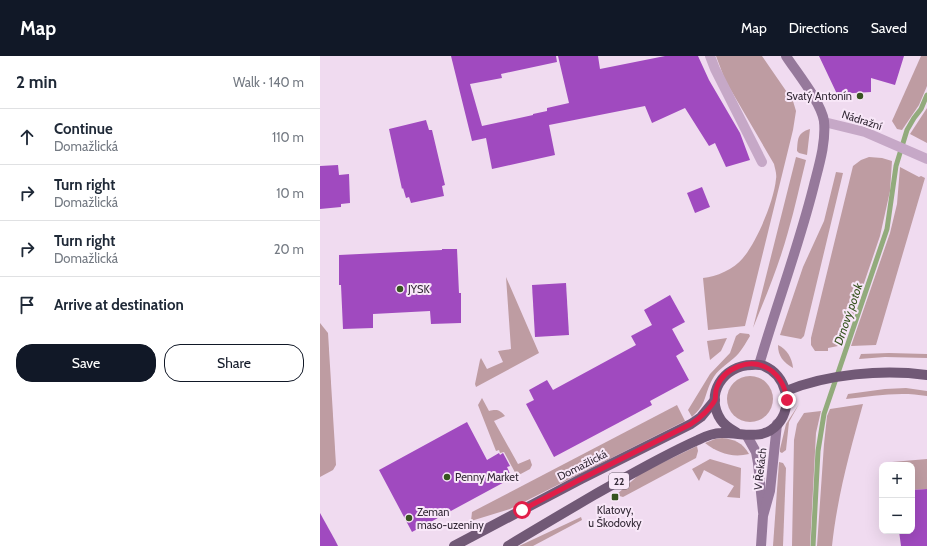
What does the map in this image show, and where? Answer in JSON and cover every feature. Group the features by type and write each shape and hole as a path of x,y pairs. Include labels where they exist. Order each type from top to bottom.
{"main road":[{"name":"Domažlická","path":"454,546 581,479 691,424 701,417 715,400 716,388 723,377 732,369 743,365 759,365"},
{"path":"759,365 775,373 782,381 786,391 786,408 778,424"},
{"path":"786,391 821,379 886,373 927,375"},
{"path":"715,400 716,410 721,420 728,428 742,434"},
{"name":"22","path":"508,546 640,469 699,439 719,433 758,435 768,431 778,424"}],"street":[{"path":"710,56 715,69 762,162"},
{"name":"Nádražní","path":"786,56 821,110 824,122 865,132 926,159"},
{"path":"759,365 810,205 820,160 824,122"},
{"name":"V Řekách","path":"761,546 763,516 770,491 778,424"},
{"name":"V Řekách","path":"742,434 756,452 763,516"}],"shaded area":[{"path":"716,56 762,56 793,101 796,111 793,130 745,326 708,330 703,278 719,274 730,269 743,258 754,242 764,220 775,188 776,177 774,164 725,80"},
{"path":"921,56 927,56 927,86 919,105 902,130 897,129 892,121"},
{"path":"927,108 927,143 910,134"},
{"path":"810,129 807,155 799,153 797,151 799,137 803,132"},
{"path":"796,157 806,160 795,205 781,256 753,328"},
{"path":"869,157 882,158 892,161 890,191 880,236 843,345 828,348 828,351 815,351 811,345 811,338 853,166 861,160"},
{"path":"900,167 919,177 921,176 925,178 876,345 851,346 890,233 897,204"},
{"path":"836,172 843,173 804,336 801,339 780,335 803,267 824,221"},
{"path":"506,277 539,353 476,387 475,384 481,358 487,369 503,362 498,351 511,349"},
{"path":"320,323 328,333 336,465 333,470 320,477"},
{"path":"740,333 749,334 750,336 739,353 714,376 709,385 703,404 692,417 688,410 710,374 730,353 736,336"},
{"path":"727,338 721,351 710,360 707,341"},
{"path":"778,345 788,354 792,361 793,368 782,358"},
{"path":"861,354 927,354 927,358 885,357 859,359"},
{"path":"745,376 755,376 763,380 769,386 773,394 773,404 769,412 763,418 755,422 745,422 737,418 731,412 727,404 727,394 731,386 737,380"},
{"path":"906,388 927,391 927,396 897,394 846,399 848,394"},
{"path":"482,398 489,411 498,410 505,416 494,421 518,464 530,459 532,465 530,469 517,476 504,452 500,453 499,450 496,451 478,405"},
{"path":"799,404 789,422 786,450 782,453 780,452 780,449 786,424"},
{"path":"863,404 841,492 832,546 817,546 827,416 830,409"},
{"path":"677,405 685,421 510,509 471,521 472,512"},
{"path":"821,411 816,433 810,546 792,546 794,440 797,424 804,413"},
{"path":"722,438 738,442 749,454 726,454 715,450 705,443"},
{"path":"697,446 698,451 696,458 623,497 616,495 641,473"},
{"path":"710,459 741,468 740,498 727,497 734,486 704,470 699,481 692,469"},
{"path":"927,459 927,489 915,490 915,462 892,462"},
{"path":"779,462 783,463 786,468 783,546 773,546"},
{"path":"581,517 582,520 533,546 519,546"}],"building":[{"path":"451,56 556,56 557,62 501,74 502,78 470,84 482,126 533,115 547,111 547,108 569,103 558,56 598,56 600,69 665,56 698,56 709,80 740,133 750,160 726,167 715,143 709,146 685,108 652,123 645,106 549,125 555,155 492,169 486,138 472,141"},
{"path":"819,56 904,56 895,85 871,78 871,92 837,94"},
{"path":"426,120 429,130 432,130 445,185 442,186 444,196 411,203 409,197 406,198 403,188 402,189 389,129"},
{"path":"338,165 339,175 349,174 350,203 341,204 341,207 320,209 320,166"},
{"path":"702,187 710,207 695,213 687,193"},
{"name":"JYSK","path":"457,249 459,293 461,293 461,323 431,324 430,311 373,314 373,328 343,329 341,285 339,285 339,255"},
{"path":"566,283 569,335 535,337 532,285"},
{"path":"670,295 685,322 672,329 684,351 676,356 689,380 650,401 652,405 554,457 526,404 534,400 529,390 547,380 553,390 636,345 631,336 652,325 644,310"},
{"name":"Penny Market","path":"467,422 487,460 499,453 500,455 503,453 510,466 507,467 512,478 412,532 379,470"},
{"path":"927,489 927,546 901,546 899,534 915,534 915,490"},
{"path":"320,513 335,540 338,546 320,546"}],"waterway":[{"name":"Drnový potok","path":"813,546 818,451 824,414 887,229 896,166 907,130 921,109 927,95"}],"place":[{"name":"Svatý Antonín","path":"860,96"},
{"name":"JYSK","path":"400,289"},
{"name":"Penny Market","path":"447,477"},
{"name":"Klatovy, u Škodovky","path":"615,497"},
{"name":"Zeman maso-uzeniny","path":"409,518"}],"route":[{"path":"522,510 691,424 701,417 715,400 716,388 723,377 732,369 743,365 759,365 766,367 775,373 782,381 786,391 787,400"}]}
